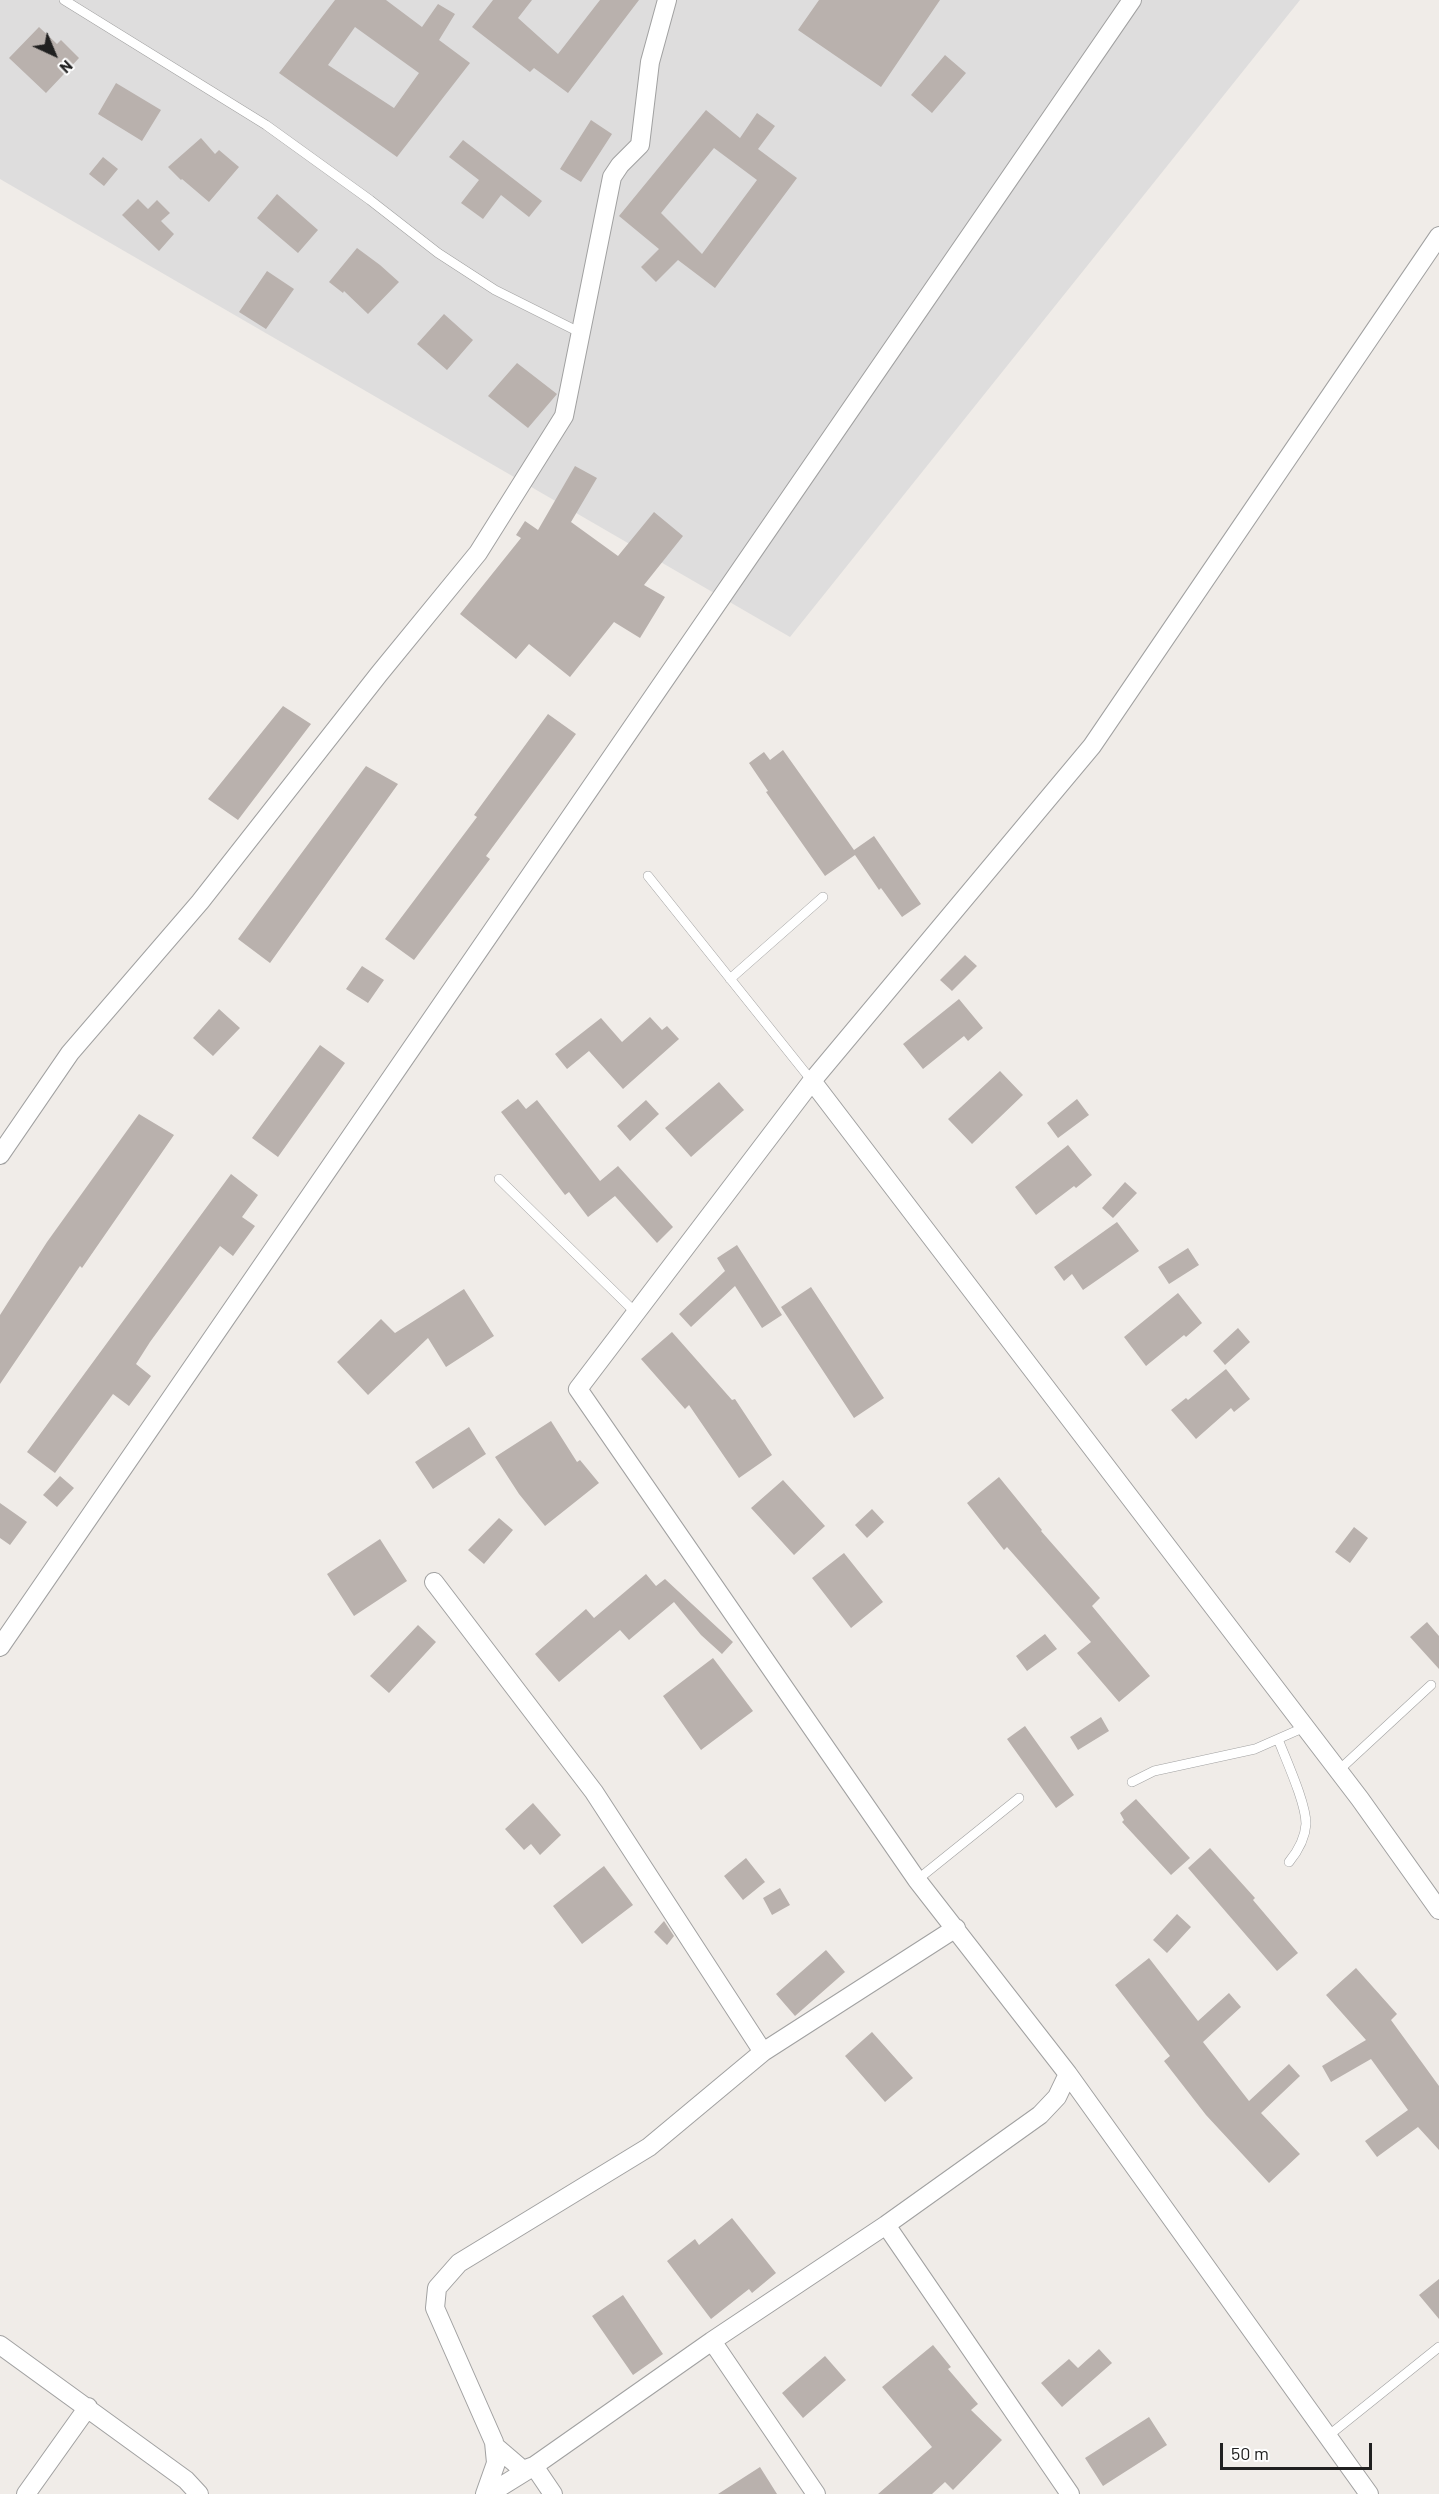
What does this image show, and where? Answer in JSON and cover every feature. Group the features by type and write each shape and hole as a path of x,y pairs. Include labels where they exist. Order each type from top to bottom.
{"street":[{"path":"0,1155 70,1053 200,902 379,674 478,553 564,416 612,177 620,165 640,146 650,62 667,0"},
{"path":"0,1647 1132,0"},
{"path":"1369,2494 1068,2074 956,1928 916,1880 578,1389 812,1081 1092,746 1439,236"},
{"path":"812,1081 1305,1727 1439,1910"},
{"path":"434,1582 594,1792 763,2052"},
{"path":"487,2494 496,2463 495,2446 435,2308 437,2288 459,2263 649,2147 763,2052 956,1928"},
{"path":"487,2494 534,2466 712,2341 886,2225 1040,2115 1057,2097 1068,2074"},
{"path":"886,2225 1070,2494"},
{"path":"712,2341 816,2494"},
{"path":"0,2345 186,2480 199,2494"},
{"path":"26,2494 88,2407"},
{"path":"495,2446 523,2470 534,2466"},
{"path":"534,2466 553,2494"}],"lane":[{"path":"64,0 266,125 370,200 438,254 495,290 581,333"},
{"path":"648,876 812,1081"},
{"path":"730,979 823,897"},
{"path":"499,1179 636,1313"},
{"path":"1338,1771 1431,1685"},
{"path":"1132,1782 1154,1771 1255,1749 1305,1727"},
{"path":"1278,1739 1298,1793 1306,1823 1300,1848 1289,1862"},
{"path":"916,1880 1019,1798"},
{"path":"1328,2436 1439,2347"}],"shaded area":[{"path":"0,0 1300,0 790,637 0,179"}],"building":[{"path":"335,0 386,0 422,27 438,4 455,14 439,40 470,63 397,157 279,73","holes":["355,27 419,73 394,108 328,65"]},
{"path":"493,0 532,0 518,18 558,54 600,0 639,0 568,93 534,68 530,72 472,27"},
{"path":"819,0 940,0 881,87 798,30"},
{"path":"39,27 57,44 61,40 79,58 46,93 9,58"},
{"path":"945,55 966,73 932,113 911,95"},
{"path":"116,83 161,110 142,141 98,114"},
{"path":"706,110 740,138 757,113 775,126 758,149 797,178 715,288 678,260 656,282 641,267 659,249 619,216","holes":["714,148 757,180 702,254 661,213"]},
{"path":"591,120 612,134 581,182 560,169"},
{"path":"201,138 215,154 219,150 239,167 209,202 168,167"},
{"path":"463,140 542,201 529,217 501,195 483,219 461,203 479,180 449,157"},
{"path":"103,157 118,169 104,186 89,174"},
{"path":"277,194 318,230 298,253 257,218"},
{"path":"138,199 148,209 157,200 170,213 161,221 174,234 159,251 122,215"},
{"path":"357,248 399,282 368,314 344,291 343,293 329,282"},
{"path":"267,271 294,289 266,329 239,312"},
{"path":"444,314 473,340 447,370 417,344"},
{"path":"517,363 557,394 528,428 488,396"},
{"path":"575,466 597,478 571,522 618,556 654,512 683,536 644,585 665,597 640,638 614,622 570,677 529,644 516,659 460,614 521,538 516,535 525,521 538,530"},
{"path":"283,706 311,724 238,820 208,799"},
{"path":"548,714 576,734 486,856 490,859 414,960 385,939 477,817 474,815"},
{"path":"783,750 854,850 874,836 921,904 902,917 881,888 879,890 855,855 825,876 766,792 768,791 749,763 764,752 770,760"},
{"path":"366,766 398,784 270,963 238,939"},
{"path":"965,955 977,966 952,991 940,980"},
{"path":"362,966 384,980 368,1003 346,989"},
{"path":"959,999 983,1028 968,1041 964,1036 923,1069 903,1044"},
{"path":"219,1009 240,1028 213,1056 193,1038"},
{"path":"650,1017 662,1030 667,1026 679,1039 623,1089 589,1051 567,1069 555,1054 601,1018 622,1042"},
{"path":"320,1045 345,1063 278,1157 252,1138"},
{"path":"1000,1071 1023,1095 972,1144 948,1119"},
{"path":"719,1082 744,1110 691,1157 665,1128"},
{"path":"518,1099 526,1109 537,1100 600,1181 618,1166 673,1227 657,1243 615,1196 588,1217 569,1192 565,1195 501,1112"},
{"path":"1077,1099 1089,1115 1058,1138 1047,1123"},
{"path":"646,1100 659,1114 630,1141 617,1126"},
{"path":"139,1114 174,1135 82,1268 80,1266 0,1384 0,1315 47,1242"},
{"path":"1068,1145 1092,1175 1036,1215 1015,1187"},
{"path":"231,1174 258,1195 242,1217 255,1226 233,1256 220,1246 150,1342 136,1364 151,1376 129,1406 113,1394 55,1473 27,1452"},
{"path":"1125,1182 1137,1193 1113,1218 1102,1208"},
{"path":"1117,1222 1139,1251 1083,1290 1072,1274 1064,1281 1054,1267"},
{"path":"737,1245 782,1315 762,1328 735,1286 691,1327 679,1314 725,1271 717,1258"},
{"path":"1188,1248 1199,1265 1169,1284 1158,1267"},
{"path":"811,1287 884,1398 854,1418 781,1307"},
{"path":"464,1289 494,1336 446,1367 428,1338 368,1395 337,1362 381,1319 395,1333"},
{"path":"1178,1293 1202,1323 1146,1366 1124,1337"},
{"path":"1238,1328 1250,1342 1225,1365 1213,1351"},
{"path":"672,1332 732,1400 735,1399 772,1455 739,1478 689,1405 685,1409 641,1359"},
{"path":"1226,1369 1250,1399 1234,1412 1231,1408 1196,1439 1171,1410 1186,1398 1188,1400"},
{"path":"551,1421 577,1462 580,1460 599,1483 545,1526 519,1494 495,1457"},
{"path":"469,1427 486,1454 433,1489 415,1462"},
{"path":"60,1476 74,1488 57,1507 43,1495"},
{"path":"999,1477 1041,1531 1100,1598 1092,1606 1150,1676 1119,1702 1077,1653 1091,1642 1007,1547 1004,1550 967,1503"},
{"path":"783,1480 825,1526 794,1555 751,1508"},
{"path":"0,1503 27,1522 10,1545 0,1538"},
{"path":"872,1509 884,1522 867,1538 855,1525"},
{"path":"499,1518 513,1530 484,1564 468,1550"},
{"path":"1354,1527 1368,1538 1350,1563 1335,1552"},
{"path":"380,1539 407,1581 354,1616 327,1574"},
{"path":"844,1553 883,1602 851,1628 812,1578"},
{"path":"646,1574 656,1586 665,1579 733,1642 722,1654 701,1635 674,1602 629,1640 620,1630 559,1682 535,1654 586,1609 594,1618"},
{"path":"1427,1622 1439,1636 1439,1669 1410,1637"},
{"path":"418,1625 436,1642 389,1693 370,1676"},
{"path":"1045,1634 1057,1649 1027,1671 1016,1656"},
{"path":"713,1658 753,1711 701,1750 663,1696"},
{"path":"1101,1717 1109,1731 1078,1750 1070,1737"},
{"path":"1025,1726 1074,1795 1056,1808 1007,1739"},
{"path":"1136,1799 1190,1858 1171,1875 1122,1822 1124,1820 1120,1813"},
{"path":"533,1803 561,1835 540,1855 531,1844 524,1850 505,1829"},
{"path":"1210,1848 1255,1898 1253,1900 1298,1953 1277,1971 1188,1868"},
{"path":"746,1858 765,1882 743,1900 724,1876"},
{"path":"604,1866 633,1905 582,1944 553,1906"},
{"path":"780,1888 790,1905 772,1915 763,1898"},
{"path":"1177,1914 1191,1927 1167,1953 1153,1940"},
{"path":"664,1921 674,1936 667,1945 654,1932"},
{"path":"826,1950 845,1972 795,2016 776,1994"},
{"path":"1149,1958 1198,2021 1229,1993 1241,2007 1203,2042 1249,2101 1289,2064 1300,2076 1261,2113 1300,2154 1269,2183 1206,2115 1164,2061 1170,2056 1115,1985"},
{"path":"1356,1968 1397,2014 1391,2020 1439,2086 1439,2150 1418,2127 1377,2157 1365,2141 1408,2110 1371,2059 1331,2082 1322,2066 1366,2040 1326,1995"},
{"path":"872,2032 913,2078 885,2102 845,2056"},
{"path":"732,2218 776,2273 752,2293 749,2289 711,2319 667,2261 695,2239 699,2245"},
{"path":"1439,2279 1439,2319 1419,2295"},
{"path":"623,2295 663,2354 633,2375 592,2316"},
{"path":"933,2345 951,2367 948,2369 978,2404 971,2410 1002,2440 953,2490 945,2482 932,2494 878,2494 932,2447 882,2387"},
{"path":"1099,2349 1112,2363 1062,2407 1041,2383 1069,2359 1078,2368"},
{"path":"825,2356 846,2380 803,2418 782,2393"},
{"path":"1149,2417 1167,2445 1103,2486 1085,2458"},
{"path":"760,2467 777,2494 718,2494"}]}
